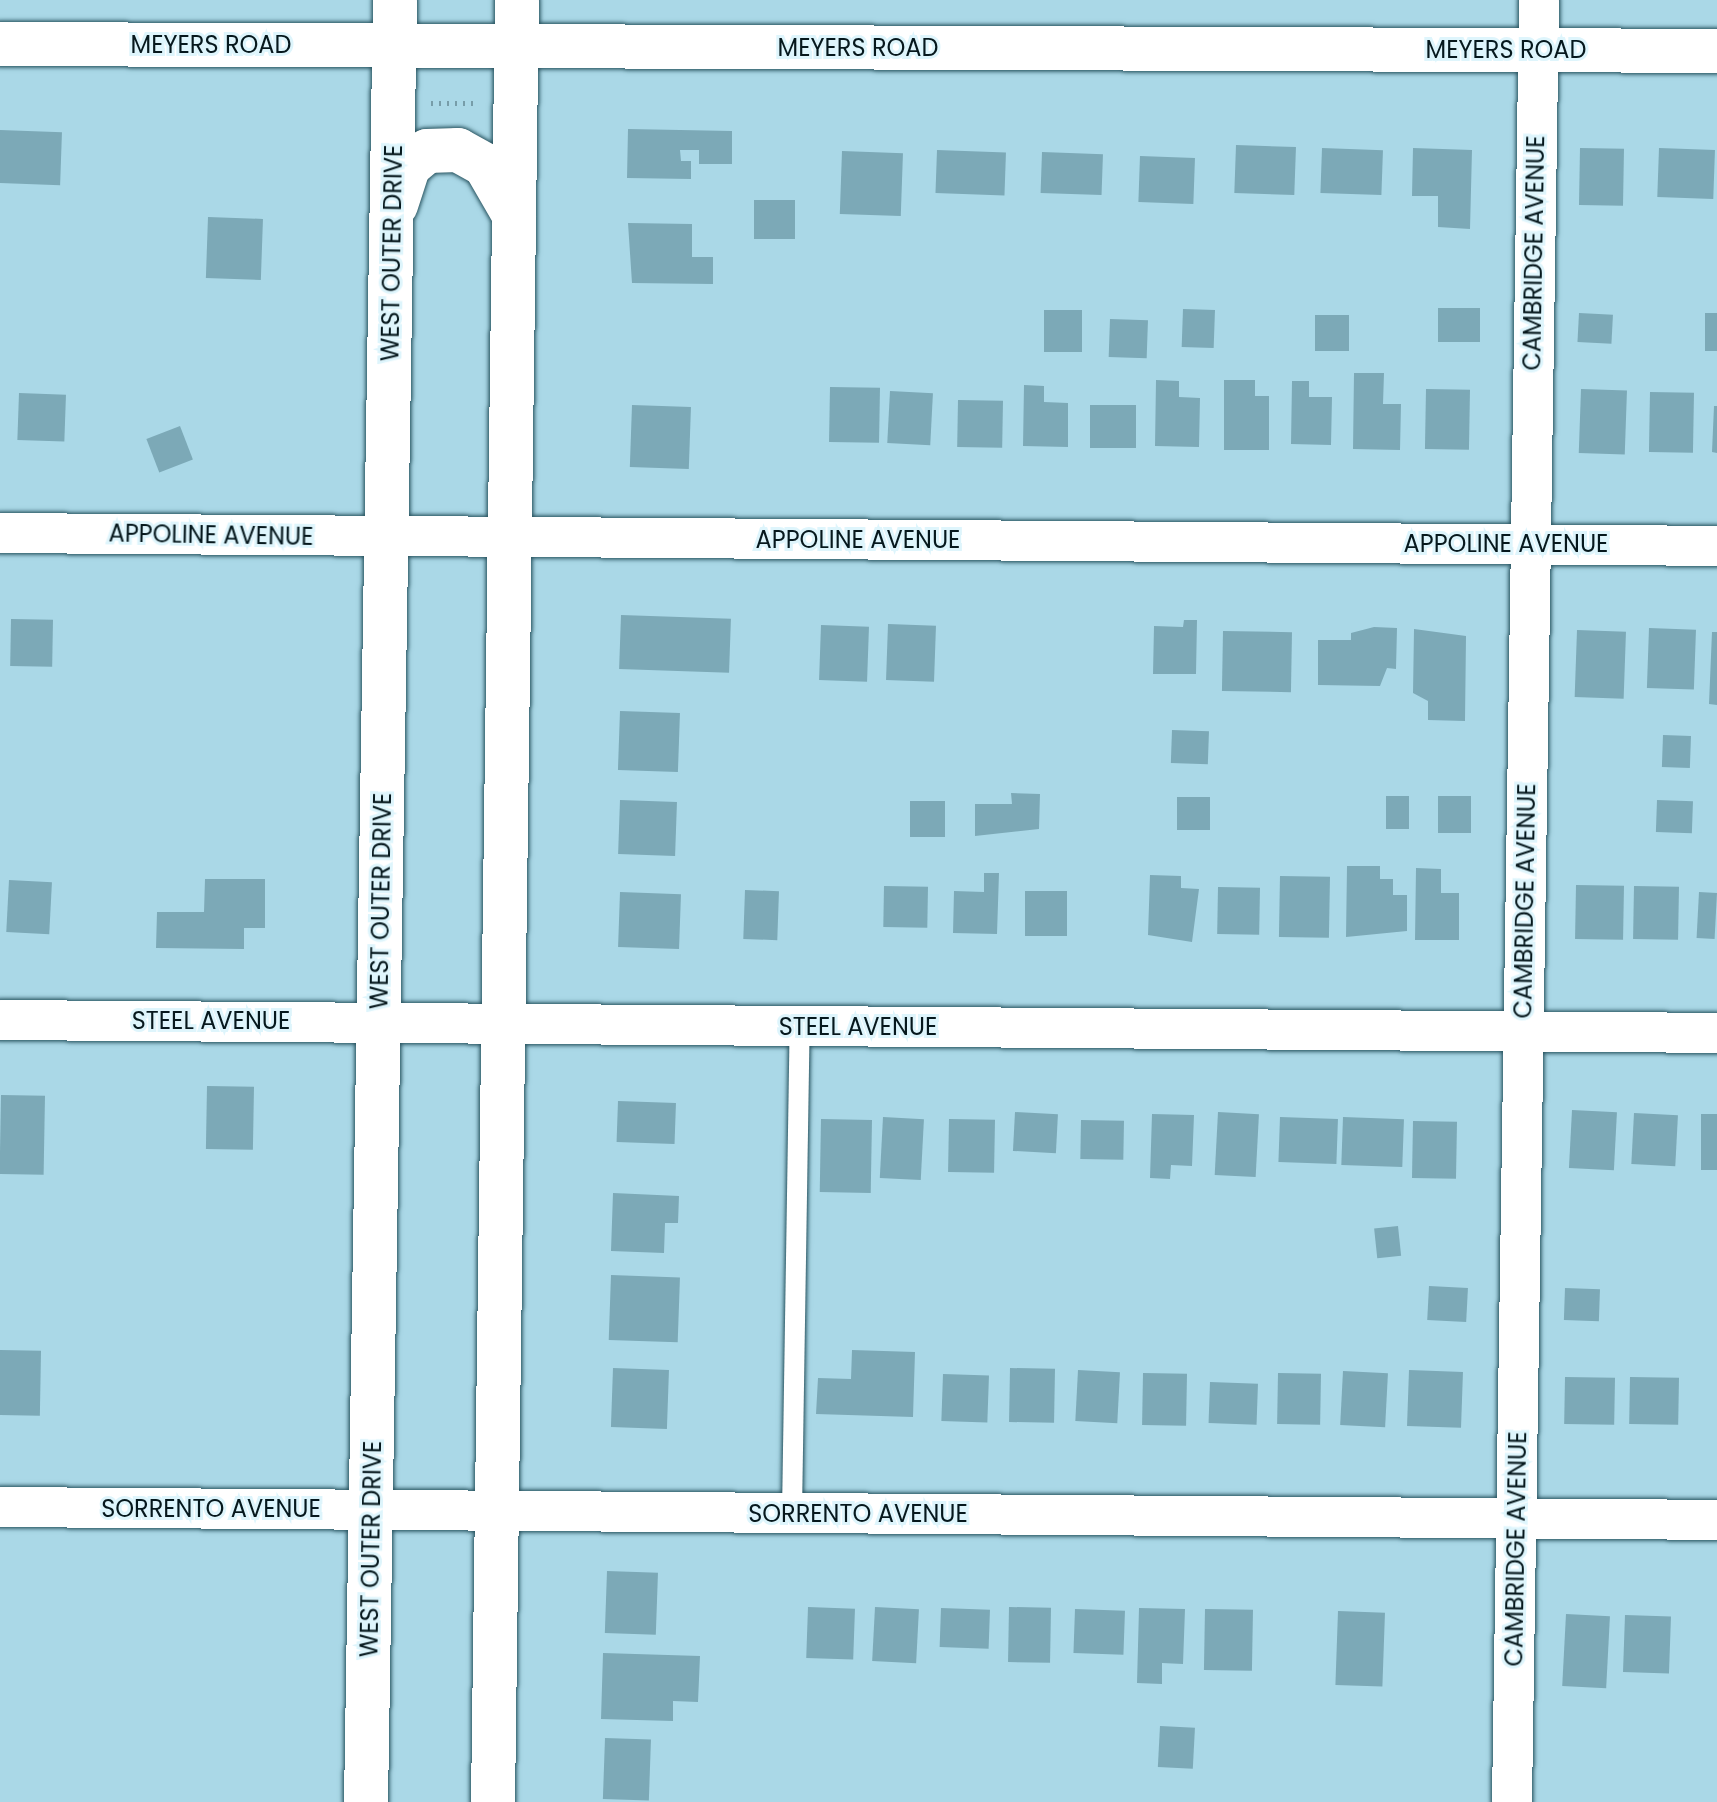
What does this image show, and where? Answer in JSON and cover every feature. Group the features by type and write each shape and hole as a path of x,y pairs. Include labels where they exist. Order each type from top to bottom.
{"main road":[{"name":"WEST OUTER DRIVE","path":"366,1802 394,213 395,0"},
{"path":"493,1802 517,0"},
{"name":"MEYERS ROAD","path":"0,44 1717,51"},
{"path":"394,213 408,167 427,151 458,150 485,165 514,215"}],"street":[{"name":"CAMBRIDGE AVENUE","path":"1512,1802 1539,0"},
{"name":"APPOLINE AVENUE","path":"0,533 1717,546"},
{"name":"STEEL AVENUE","path":"0,1020 1717,1033"},
{"name":"SORRENTO AVENUE","path":"0,1507 1717,1520"}],"lane":[{"path":"792,1513 800,1026"}],"path":[{"path":"430,103 473,103"}],"building":[{"path":"628,129 732,131 732,164 699,164 699,150 680,150 681,161 691,161 691,179 627,178"},
{"path":"0,130 62,132 60,185 0,183"},
{"path":"1236,145 1296,147 1294,195 1234,193"},
{"path":"1322,148 1383,150 1381,195 1320,193"},
{"path":"1413,148 1472,150 1470,229 1438,227 1438,196 1412,196"},
{"path":"1580,148 1624,149 1623,206 1579,205"},
{"path":"1659,148 1715,150 1713,199 1657,197"},
{"path":"937,150 1006,152 1004,195 935,193"},
{"path":"842,151 903,153 901,216 840,214"},
{"path":"1042,152 1103,154 1102,195 1041,193"},
{"path":"1140,156 1195,158 1193,204 1138,202"},
{"path":"754,200 795,200 795,239 754,239"},
{"path":"208,217 263,219 261,280 206,278"},
{"path":"628,223 692,224 692,257 713,257 713,284 632,283"},
{"path":"1438,308 1480,308 1480,342 1438,342"},
{"path":"1183,309 1215,310 1214,348 1182,347"},
{"path":"1044,310 1082,310 1082,352 1044,352"},
{"path":"1579,313 1613,315 1611,344 1577,342"},
{"path":"1705,313 1717,313 1717,351 1705,351"},
{"path":"1315,315 1349,315 1349,351 1315,351"},
{"path":"1110,319 1148,320 1147,358 1109,357"},
{"path":"1354,373 1384,373 1383,404 1401,404 1400,450 1353,449"},
{"path":"1156,380 1179,381 1179,397 1200,398 1199,447 1155,446"},
{"path":"1224,380 1255,380 1255,396 1269,396 1269,450 1224,450"},
{"path":"1292,381 1309,381 1309,397 1332,397 1331,445 1291,444"},
{"path":"1024,385 1044,386 1044,402 1068,403 1068,447 1023,446"},
{"path":"830,387 880,388 879,443 829,442"},
{"path":"1426,389 1470,390 1469,450 1425,449"},
{"path":"1581,389 1627,391 1625,455 1579,453"},
{"path":"890,391 933,393 930,445 887,443"},
{"path":"1650,392 1694,393 1693,453 1649,452"},
{"path":"19,393 66,395 64,442 17,440"},
{"path":"958,400 1003,401 1002,448 957,447"},
{"path":"632,405 691,407 689,469 630,467"},
{"path":"1090,405 1136,405 1136,448 1090,448"},
{"path":"1714,406 1717,406 1717,453 1712,452"},
{"path":"180,426 193,460 159,473 146,439"},
{"path":"621,615 731,619 729,673 619,669"},
{"path":"11,619 53,620 52,667 10,666"},
{"path":"1184,620 1197,620 1196,674 1153,674 1154,626 1183,627"},
{"path":"888,624 936,626 934,682 886,680"},
{"path":"821,625 869,627 867,682 819,680"},
{"path":"1374,627 1397,628 1396,669 1387,668 1380,686 1318,685 1318,640 1351,640 1351,633"},
{"path":"1649,628 1696,630 1694,690 1647,688"},
{"path":"1414,629 1466,636 1465,721 1428,720 1428,701 1413,693"},
{"path":"1577,630 1626,632 1624,699 1575,697"},
{"path":"1223,631 1292,632 1291,692 1222,691"},
{"path":"1712,632 1717,632 1717,705 1709,704"},
{"path":"620,711 680,713 678,772 618,770"},
{"path":"1172,730 1209,731 1208,764 1171,763"},
{"path":"1663,735 1691,736 1690,768 1662,767"},
{"path":"1011,793 1040,794 1039,829 975,836 975,804 1012,804"},
{"path":"1386,796 1409,796 1409,829 1386,829"},
{"path":"1438,796 1471,796 1471,833 1438,833"},
{"path":"1177,797 1210,797 1210,830 1177,830"},
{"path":"620,800 677,802 675,856 618,854"},
{"path":"1657,800 1693,801 1692,833 1656,832"},
{"path":"910,801 945,801 945,837 910,837"},
{"path":"1347,866 1380,866 1380,879 1393,879 1393,895 1407,895 1407,931 1346,937"},
{"path":"1416,868 1441,869 1441,893 1459,893 1459,940 1415,940"},
{"path":"984,873 999,873 997,934 953,933 954,891 984,892"},
{"path":"1150,875 1181,876 1181,888 1199,889 1192,942 1148,935"},
{"path":"1280,876 1330,877 1329,938 1279,937"},
{"path":"205,879 265,879 265,928 244,928 244,949 156,948 157,912 204,912"},
{"path":"9,880 52,882 49,934 6,932"},
{"path":"1576,885 1624,886 1623,940 1575,939"},
{"path":"884,886 928,887 927,928 883,927"},
{"path":"1634,886 1679,887 1678,940 1633,939"},
{"path":"1218,887 1260,888 1259,935 1217,934"},
{"path":"745,890 779,891 777,940 743,939"},
{"path":"1025,891 1067,891 1067,936 1025,936"},
{"path":"620,892 681,894 679,949 618,947"},
{"path":"1699,892 1717,893 1715,939 1697,938"},
{"path":"207,1086 254,1087 253,1150 206,1149"},
{"path":"1,1095 45,1096 44,1175 0,1174"},
{"path":"618,1101 676,1103 675,1144 617,1142"},
{"path":"1572,1110 1617,1112 1614,1170 1569,1168"},
{"path":"1015,1112 1058,1114 1056,1153 1013,1151"},
{"path":"1218,1112 1259,1114 1256,1177 1215,1175"},
{"path":"1634,1113 1678,1115 1675,1166 1631,1164"},
{"path":"1152,1114 1194,1115 1192,1166 1171,1165 1170,1179 1150,1178"},
{"path":"1701,1114 1717,1114 1717,1170 1701,1170"},
{"path":"883,1117 924,1119 921,1180 880,1178"},
{"path":"1280,1117 1338,1119 1336,1164 1278,1162"},
{"path":"1343,1117 1404,1119 1402,1167 1341,1165"},
{"path":"821,1119 872,1120 871,1193 820,1192"},
{"path":"949,1119 995,1120 994,1173 948,1172"},
{"path":"1081,1120 1124,1121 1123,1160 1080,1159"},
{"path":"1413,1121 1457,1122 1456,1179 1412,1178"},
{"path":"613,1193 679,1196 678,1223 665,1223 664,1253 611,1251"},
{"path":"1398,1226 1401,1256 1377,1258 1374,1229"},
{"path":"611,1275 680,1277 678,1342 609,1340"},
{"path":"1429,1286 1468,1288 1466,1322 1427,1320"},
{"path":"1565,1288 1600,1289 1599,1321 1564,1320"},
{"path":"0,1350 41,1351 40,1416 0,1415"},
{"path":"852,1350 915,1352 913,1417 816,1414 818,1378 851,1379"},
{"path":"613,1368 669,1370 667,1429 611,1427"},
{"path":"1010,1368 1055,1369 1054,1423 1009,1422"},
{"path":"1078,1370 1120,1372 1117,1423 1075,1421"},
{"path":"1409,1370 1463,1372 1461,1428 1407,1426"},
{"path":"1343,1371 1388,1373 1385,1427 1340,1425"},
{"path":"1143,1373 1187,1374 1186,1426 1142,1425"},
{"path":"1278,1373 1321,1374 1320,1425 1277,1424"},
{"path":"943,1374 989,1376 987,1423 941,1421"},
{"path":"1565,1377 1615,1378 1614,1425 1564,1424"},
{"path":"1630,1377 1679,1378 1678,1425 1629,1424"},
{"path":"1210,1382 1258,1384 1257,1425 1209,1423"},
{"path":"607,1571 658,1573 656,1635 605,1633"},
{"path":"808,1607 855,1609 853,1660 806,1658"},
{"path":"875,1607 919,1609 916,1663 872,1661"},
{"path":"1009,1607 1051,1608 1050,1663 1008,1662"},
{"path":"941,1608 990,1610 989,1649 940,1647"},
{"path":"1139,1608 1185,1609 1183,1664 1162,1663 1162,1684 1137,1683"},
{"path":"1075,1609 1125,1611 1123,1655 1073,1653"},
{"path":"1205,1609 1253,1610 1252,1671 1204,1670"},
{"path":"1338,1611 1385,1613 1382,1687 1335,1685"},
{"path":"1566,1614 1610,1616 1606,1688 1562,1686"},
{"path":"1625,1615 1671,1617 1669,1674 1623,1672"},
{"path":"603,1653 700,1656 698,1702 673,1701 673,1721 601,1719"},
{"path":"1160,1726 1195,1728 1193,1769 1158,1767"},
{"path":"605,1738 651,1740 649,1801 603,1799"}]}
